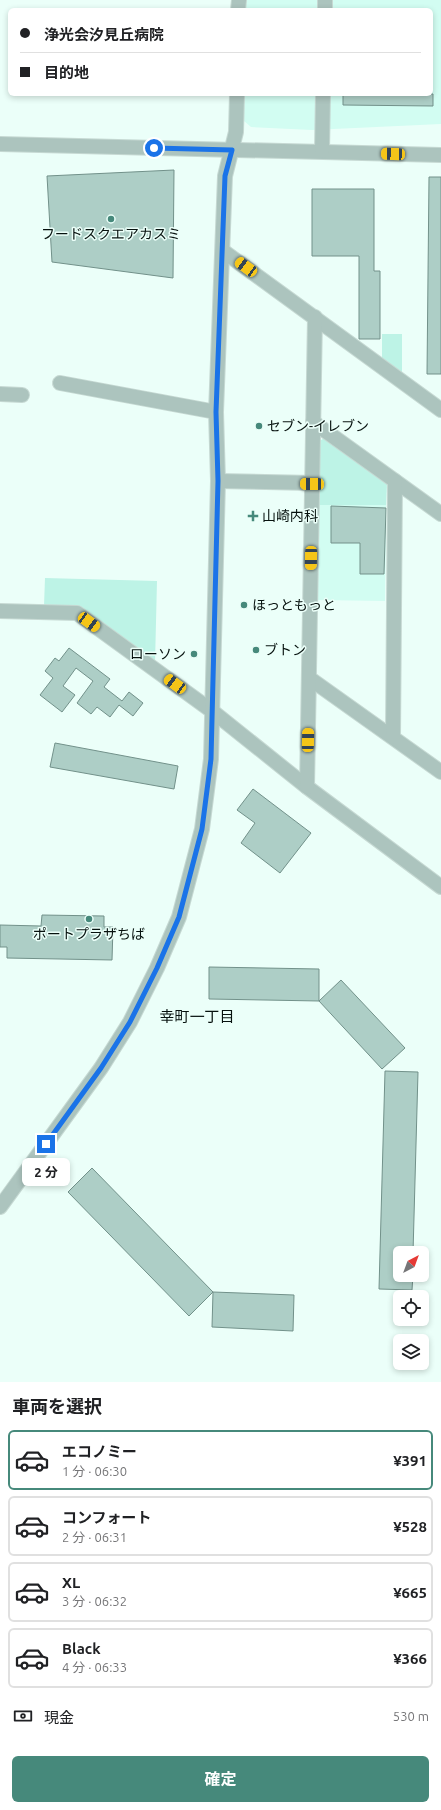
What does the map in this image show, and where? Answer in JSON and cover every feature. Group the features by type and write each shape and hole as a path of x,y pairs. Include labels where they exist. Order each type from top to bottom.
{"street":[{"path":"0,1207 101,1068 130,1022 157,968 179,917 202,829 211,759 218,481 216,412 225,176 236,132 237,96"},
{"path":"322,151 323,96"},
{"path":"0,144 441,155"},
{"path":"223,251 441,410"},
{"path":"307,787 315,317"},
{"path":"60,383 216,412"},
{"path":"0,394 22,395"},
{"path":"313,422 441,514"},
{"path":"218,481 312,484"},
{"path":"393,737 394,481"},
{"path":"0,611 77,613 212,711 307,787 441,887"},
{"path":"309,678 441,772"}],"shaded area":[{"path":"246,0 441,0 441,124 312,130 251,127 244,121 244,96 433,96 433,8 246,8"},
{"path":"382,334 402,334 402,377 382,362"},
{"path":"327,437 387,484 386,505 317,505 317,442"},
{"path":"317,505 386,505 385,601 317,600"},
{"path":"45,578 157,581 155,663 79,608 44,606"}],"building":[{"path":"343,96 433,96 433,106 343,105"},
{"name":"フードスクエアカスミ","path":"174,170 173,278 52,262 47,176"},
{"path":"429,177 441,177 441,374 427,374"},
{"path":"312,189 374,189 374,271 380,271 380,339 359,339 359,256 312,256"},
{"path":"331,506 386,508 384,574 360,574 360,543 331,543"},
{"path":"69,648 110,679 104,687 122,701 129,692 143,703 133,716 119,705 110,717 97,707 91,714 77,703 93,681 76,668 63,686 75,695 62,712 40,695 53,678 45,671 55,658 59,661"},
{"path":"55,743 178,766 174,789 50,767"},
{"path":"253,789 311,833 280,873 241,843 255,823 237,810"},
{"path":"42,915 104,916 104,927 113,927 112,960 7,958 7,947 0,947 0,925 41,926"},
{"path":"209,967 319,969 319,1001 209,999"},
{"path":"341,980 405,1048 382,1069 319,1001"},
{"path":"385,1071 418,1072 413,1246 393,1246 393,1282 413,1282 412,1290 379,1289"},
{"path":"92,1168 213,1292 189,1316 68,1192"},
{"path":"213,1292 294,1295 293,1331 212,1327"}],"place":[{"name":"フードスクエアカスミ","path":"111,219"},
{"name":"セブン-イレブン","path":"259,426"},
{"name":"山崎内科","path":"253,516"},
{"name":"ほっともっと","path":"244,605"},
{"name":"ブトン","path":"256,650"},
{"name":"ローソン","path":"194,654"},
{"name":"ポートプラザちば","path":"89,919"}],"district":[{"name":"幸町一丁目","path":"197,1017"}],"route":[{"path":"46,1144 101,1068 130,1022 157,968 179,917 202,829 211,759 218,481 216,412 225,176 232,150 154,148"}]}
